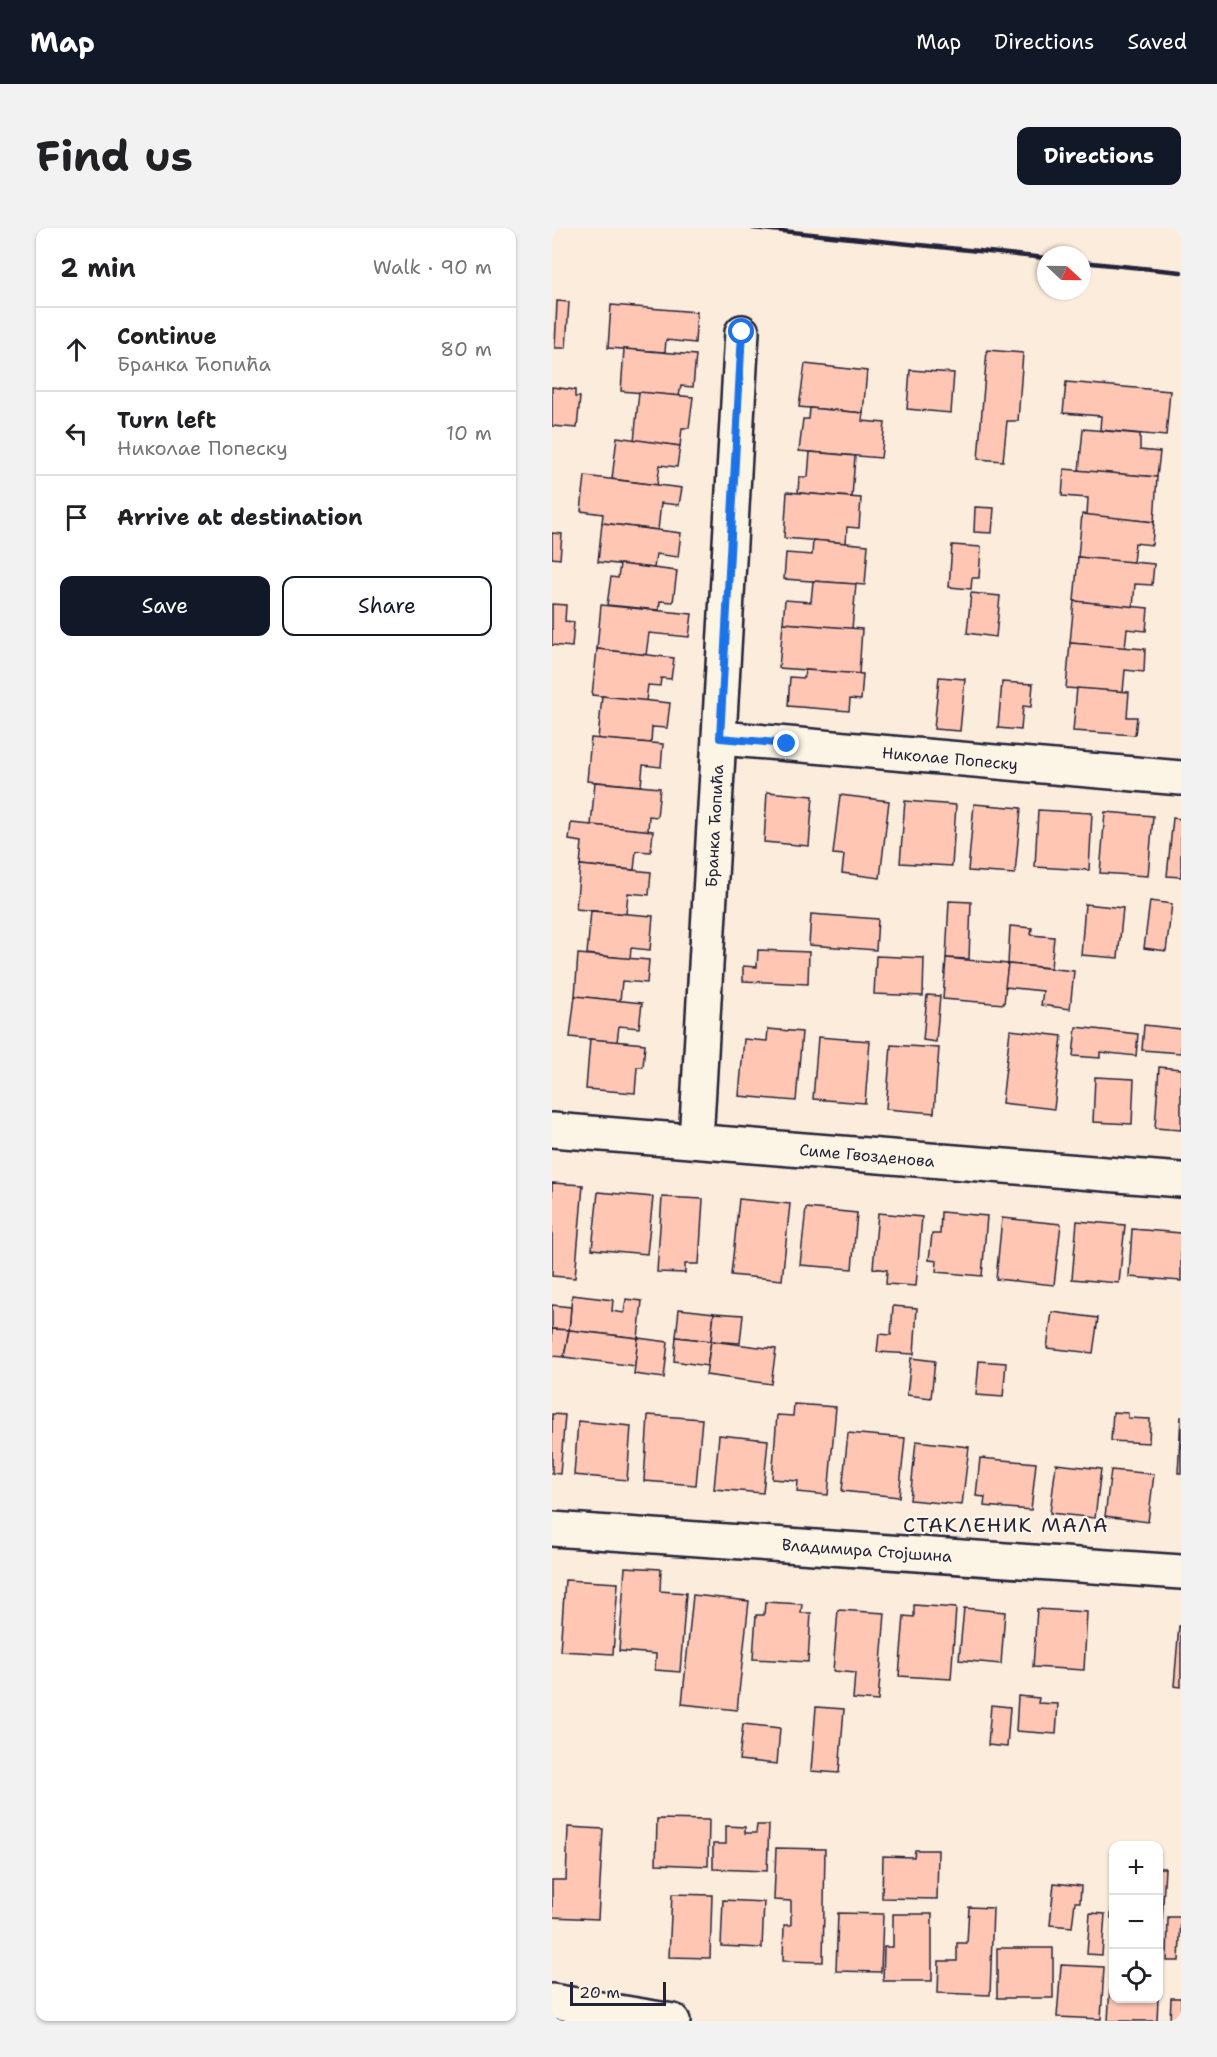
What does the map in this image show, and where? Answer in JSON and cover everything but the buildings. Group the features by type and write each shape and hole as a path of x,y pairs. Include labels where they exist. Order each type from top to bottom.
{"street":[{"name":"Бранка Ћопића","path":"696,1141 742,332"},
{"name":"Николае Попеску","path":"720,738 1181,778"},
{"name":"Симе Гвозденова","path":"552,1130 1181,1180"},
{"name":"Владимира Стојшина","path":"552,1529 1181,1572"},
{"path":"552,2001 673,2021"}],"railway":[{"path":"753,228 1037,257"},
{"path":"1091,263 1181,272"}],"district":[{"name":"СТАКЛЕНИК МАЛА","path":"1006,1525"}],"route":[{"path":"742,332 720,738 787,744"}]}
